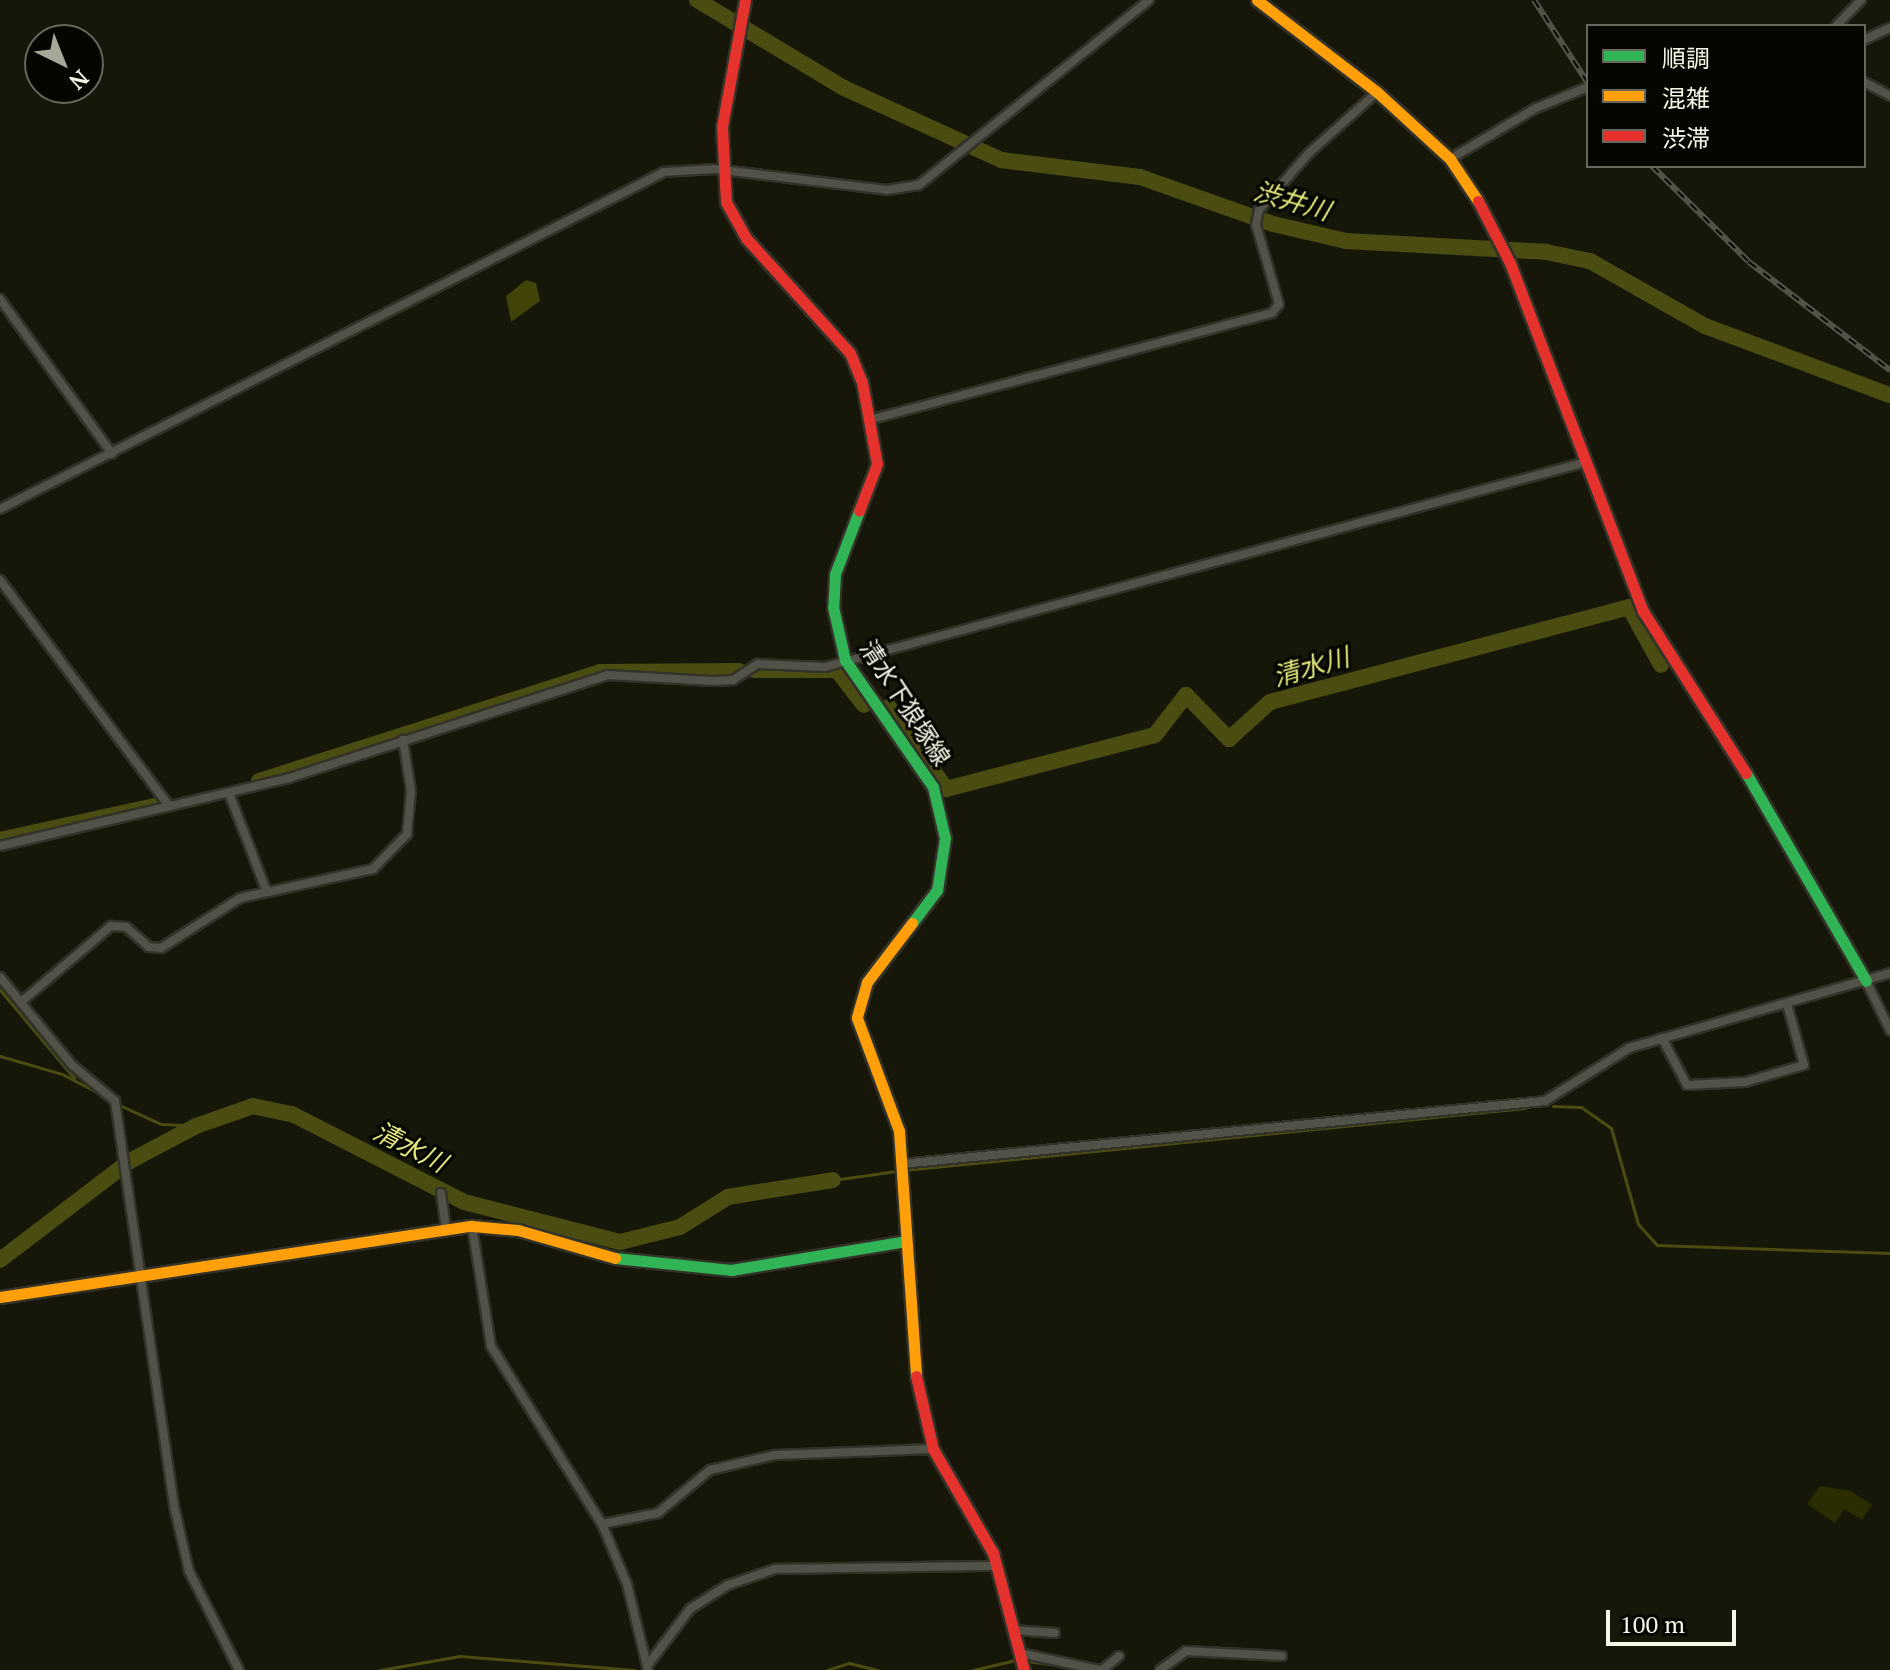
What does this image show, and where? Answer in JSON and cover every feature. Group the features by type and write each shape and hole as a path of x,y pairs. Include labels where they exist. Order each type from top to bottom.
{"street":[{"name":"清水下狼塚線","path":"745,0 735,33 722,169 731,217 850,353 869,420 877,464 832,587 845,660 933,787 945,838 942,876 929,906 867,982 857,1006 859,1032 893,1110 902,1168 917,1391 933,1449 996,1566 1022,1661"},
{"path":"0,509 648,178 680,168 722,169 887,190 930,179 1149,0"},
{"path":"1257,0 1377,92 1450,159 1501,241 1582,463 1643,611 1776,821 1890,1030"},
{"path":"1838,24 1861,0"},
{"path":"1866,39 1890,28"},
{"path":"1866,83 1890,96"},
{"path":"1450,159 1536,108 1586,88"},
{"path":"869,420 1272,313 1279,304 1256,225 1259,210 1308,154 1377,92"},
{"path":"0,299 112,454"},
{"path":"0,846 229,793 607,675 733,680 758,664 814,669 1582,463"},
{"path":"0,580 169,806"},
{"path":"21,1002 111,926 126,927 149,947 161,948 230,902 266,890 367,872 405,841 411,791 403,740"},
{"path":"229,793 266,890"},
{"path":"902,1168 1545,1101 1629,1048 1890,973"},
{"path":"0,977 72,1065 114,1103 138,1275 189,1571 239,1670"},
{"path":"1662,1038 1687,1085 1745,1082 1804,1065 1787,1004"},
{"path":"441,1193 446,1229"},
{"path":"0,1297 472,1226 518,1230 594,1256 731,1270 906,1241"},
{"path":"472,1226 491,1346 602,1524 627,1584 647,1668"},
{"path":"602,1524 658,1513 710,1470 775,1455 933,1449"},
{"path":"647,1668 690,1609 728,1585 775,1569 996,1566"},
{"path":"1014,1630 1055,1633"},
{"path":"1162,1668 1186,1651 1282,1656"},
{"path":"1022,1661 1100,1670 1119,1656"},
{"path":"1162,1668 1173,1670"}],"shaded area":[{"path":"526,280 536,283 540,301 511,322 506,296"},
{"path":"1820,1486 1851,1491 1872,1505 1862,1520 1844,1509 1835,1523 1807,1504"}],"waterway":[{"name":"渋井川","path":"697,0 844,88 1001,160 1140,177 1273,224 1346,241 1546,252 1590,261 1705,326 1890,395"},
{"name":"清水川","path":"889,707 946,789 1155,735 1186,695 1229,739 1270,702 1629,607 1661,665"},
{"name":"清水川","path":"754,670 837,670 864,705"},
{"name":"清水川","path":"259,781 600,672 739,671"},
{"name":"清水川","path":"0,840 154,806"},
{"path":"0,990 74,1078"},
{"path":"0,1056 62,1074 104,1096"},
{"path":"117,1104 161,1124 196,1126"},
{"name":"清水川","path":"0,1260 130,1161 196,1126 253,1106 292,1114 464,1202 620,1242 680,1227 728,1197 833,1180"},
{"path":"1553,1106 1581,1107 1611,1128 1638,1224 1657,1245 1890,1253"},
{"path":"904,1170 1525,1108"},
{"path":"833,1180 896,1171"},
{"path":"380,1670 460,1656 634,1670"},
{"path":"973,1670 1016,1660 1059,1665"},
{"path":"827,1670 849,1663 878,1670"}],"railway":[{"path":"1534,0 1586,80"},
{"path":"1654,168 1749,262 1890,370"}],"traffic: fast":[{"path":"859,511 835,574 833,607 845,660 933,787 945,838 937,890 912,923"},
{"path":"1746,773 1866,981"},
{"path":"615,1258 731,1270 906,1241"}],"traffic: slow":[{"path":"1257,0 1377,92 1450,159 1478,201"},
{"path":"912,923 867,982 857,1018 899,1131 916,1376"},
{"path":"0,1297 472,1226 518,1230 615,1258"}],"traffic: jam":[{"path":"745,0 722,126 726,202 746,238 850,353 862,382 877,464 859,511"},
{"path":"1478,201 1510,263 1643,611 1746,773"},
{"path":"916,1376 933,1449 993,1553 1024,1670"}]}
